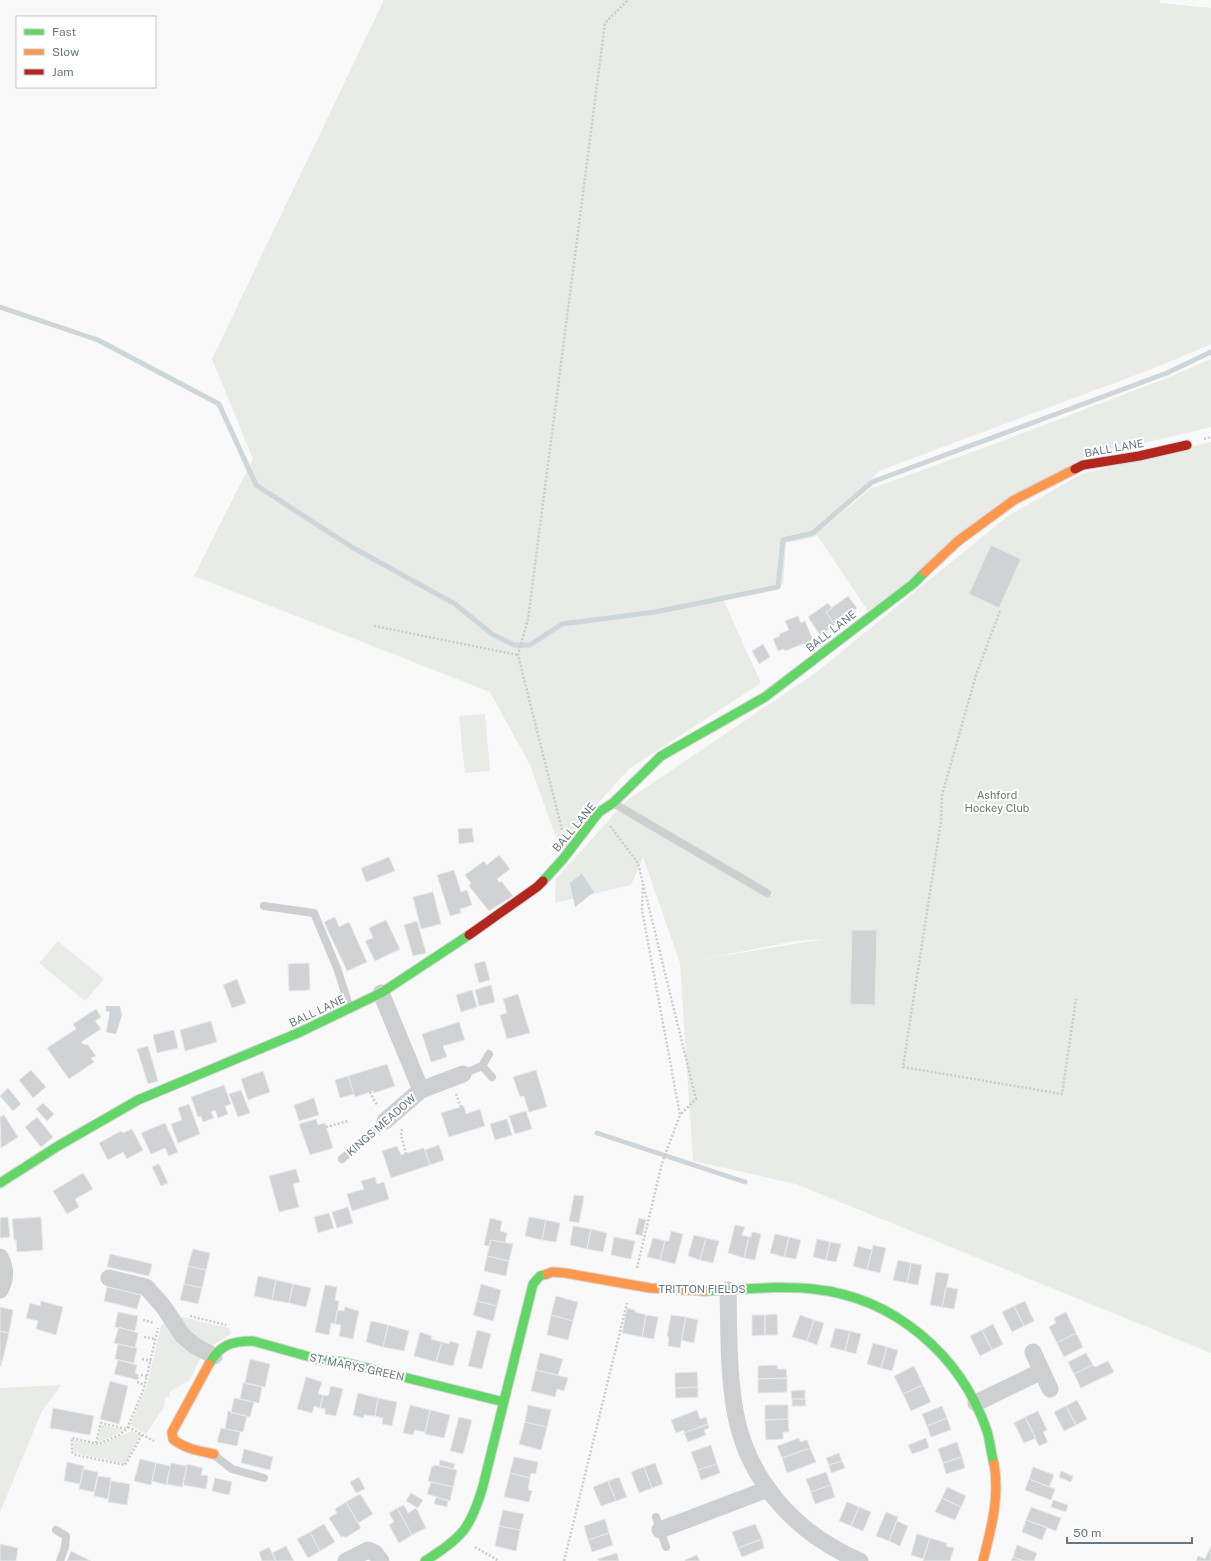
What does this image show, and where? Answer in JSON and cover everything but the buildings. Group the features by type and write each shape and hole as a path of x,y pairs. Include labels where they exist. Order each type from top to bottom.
{"street":[{"name":"BALL LANE","path":"0,1183 58,1146 138,1100 298,1033 381,993 495,918 537,887 563,859 599,812 613,803 661,756 765,697 913,584 958,541 1014,500 1083,465 1139,456 1188,445"},
{"name":"KINGS MEADOW","path":"381,993 421,1090"},
{"name":"KINGS MEADOW","path":"385,1121 421,1090 463,1074"},
{"path":"0,1257 3,1264 4,1274 4,1282 0,1290"},
{"name":"TRITTON FIELDS","path":"424,1561 459,1538 468,1527 476,1510 532,1289 537,1278 549,1272 558,1272 633,1286 674,1290 728,1290 780,1287 818,1289 848,1295 872,1303 906,1322 937,1348 960,1375 976,1404 987,1431 993,1450 997,1485 993,1527 983,1561"},
{"path":"108,1278 146,1287 165,1321 195,1346 214,1356"},
{"path":"728,1290 730,1364 736,1413 741,1434 751,1460 768,1489 792,1518 813,1536 860,1561"},
{"path":"214,1454 184,1446 174,1440 172,1434 176,1423 214,1356 227,1345 243,1340"},
{"name":"ST. MARYS GREEN","path":"243,1340 270,1345 321,1360 343,1362 504,1402"},
{"path":"1033,1352 1050,1389"},
{"path":"976,1404 1042,1371"},
{"path":"658,1524 768,1489"},
{"path":"346,1561 368,1550 374,1553 381,1561"}],"lane":[{"path":"613,803 767,893"},
{"path":"264,906 314,913 337,968 351,1008"},
{"path":"463,1074 482,1066 489,1054"},
{"path":"482,1066 492,1077"},
{"name":"KINGS MEADOW","path":"342,1159 385,1121"},
{"path":"214,1454 232,1470 264,1478"},
{"path":"658,1524 666,1547"},
{"path":"56,1530 66,1536 65,1547 60,1561"}],"path":[{"path":"568,851 518,655 528,619 605,23 628,0"},
{"path":"1000,611 976,675 942,795 940,821 903,1067 1062,1094 1076,999"},
{"path":"374,626 518,655"},
{"path":"564,1561 628,1298 633,1286 662,1163 680,1115 696,1099 638,863 599,812"},
{"path":"643,882 642,910 680,1115"},
{"path":"326,1127 348,1121"},
{"path":"406,1154 400,1135 402,1129 407,1124"},
{"path":"143,1320 155,1323 165,1321 180,1314 232,1326 243,1340"},
{"path":"142,1435 125,1465 73,1453 72,1438 96,1443 104,1443 119,1435 127,1428 145,1385 155,1339 165,1321"},
{"path":"144,1337 155,1339"},
{"path":"142,1359 151,1361"},
{"path":"141,1375 147,1376"},
{"path":"137,1382 145,1385"},
{"path":"96,1443 101,1423 127,1428 157,1442"},
{"path":"459,1538 499,1561"}],"green space":[{"path":"384,0 1160,0 1160,3 1211,8 1211,344 1157,367 879,471 821,530 870,489 989,446 1172,376 1211,359 1211,427 1085,457 868,611 817,535 786,543 783,584 722,597 761,683 629,769 559,846 530,765 490,692 194,576 253,459 212,359"},
{"name":"Ashford Hockey Club","path":"1211,442 1211,1353 796,1184 693,1161 680,963 643,857 631,885 555,903 556,879 626,801 814,674 1008,516 1081,474","holes":["824,939 705,959 794,941"]},
{"path":"485,714 490,771 465,773 459,716"},
{"path":"58,941 104,979 85,1001 39,963"},
{"path":"178,1316 229,1328 231,1334 212,1346 193,1339"},
{"path":"168,1321 202,1354 190,1380 169,1392 170,1396 165,1398 164,1407 146,1434 130,1425 147,1385 161,1326 163,1323"},
{"path":"61,1385 42,1411 0,1512 0,1388"},
{"path":"102,1425 124,1430 100,1442 98,1441"},
{"path":"131,1431 140,1435 125,1464 73,1452 74,1440 100,1445"}],"shaded area":[{"path":"582,874 594,892 575,907 570,883"},
{"path":"106,1006 120,1006 122,1015 116,1034 106,1032 110,1012 106,1011"},
{"path":"8,1088 21,1104 13,1111 0,1096"}],"waterway":[{"path":"0,307 98,340 219,404 256,485 350,546 455,604 492,634 514,645 530,645 562,624 655,612 778,587 783,540 813,533 872,482 1167,373 1211,352"},
{"path":"597,1133 745,1182"}],"traffic: fast":[{"path":"543,881 563,859 599,812 613,803 661,756 765,697 913,584 925,572"},
{"path":"0,1183 58,1146 138,1100 298,1033 381,993 469,935"},
{"path":"425,1561 438,1553 456,1538 463,1531 474,1512 483,1486 533,1284 540,1276 547,1274"},
{"path":"704,1291 772,1288 813,1289 843,1294 871,1304 897,1317 921,1334 942,1355 960,1378 975,1403 987,1431 994,1464"},
{"path":"209,1364 217,1352 227,1345 238,1342 253,1341 321,1360 343,1362 504,1402"}],"traffic: slow":[{"path":"925,572 958,541 1014,500 1075,469"},
{"path":"547,1274 552,1272 565,1273 650,1288 704,1291"},
{"path":"209,1364 172,1432 173,1439 182,1445 214,1454"},
{"path":"983,1561 994,1513 996,1489 994,1464"}],"traffic: jam":[{"path":"1075,469 1083,465 1139,456 1187,445"},
{"path":"469,935 537,887 543,881"}]}
